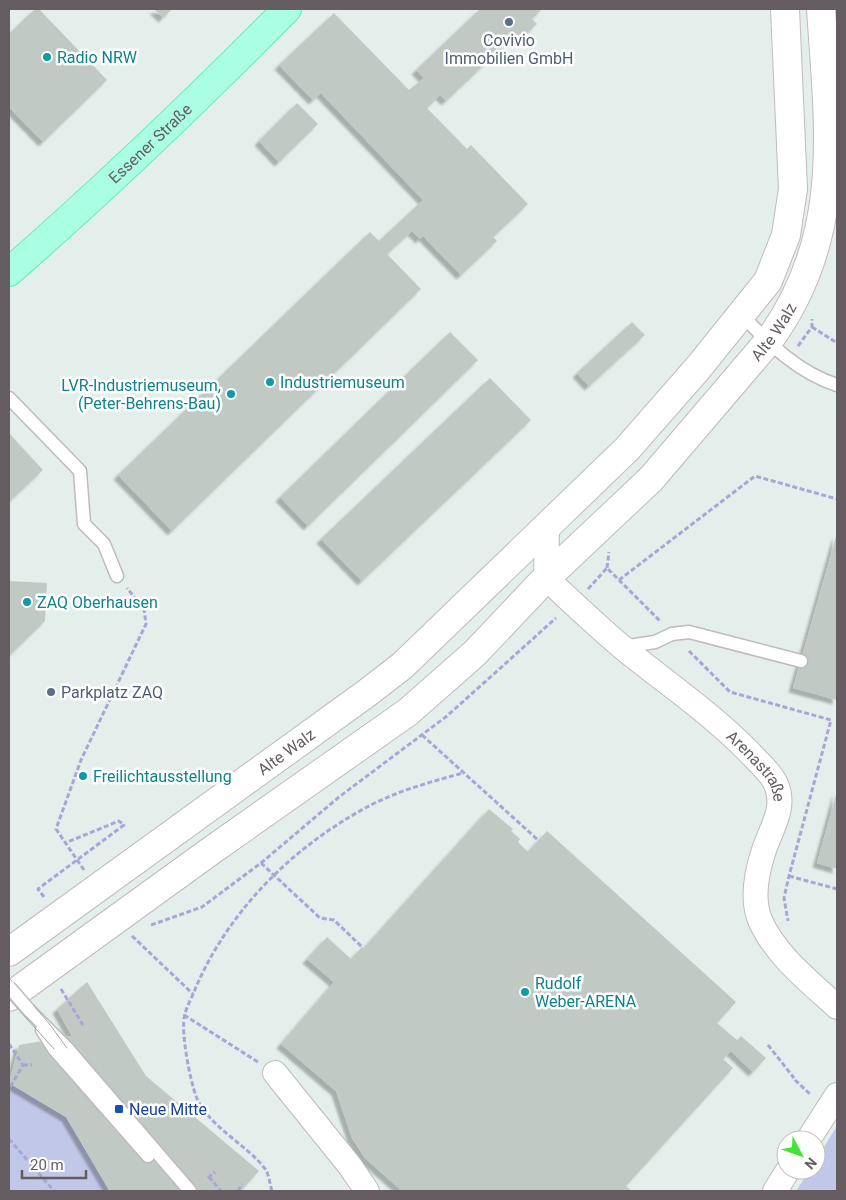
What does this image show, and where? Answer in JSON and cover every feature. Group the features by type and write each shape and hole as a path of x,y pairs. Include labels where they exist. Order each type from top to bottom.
{"main road":[{"name":"Essener Straße","path":"9,272 91,201 287,9"}],"street":[{"name":"Alte Walz","path":"9,952 367,693 433,637 627,449 742,315 768,281 778,259 791,212 793,161 785,9"},
{"name":"Alte Walz","path":"19,1004 212,850 408,712 475,653 546,578 650,479 767,342 779,327 801,287 821,228 828,162 821,9"},
{"path":"546,578 547,528"},
{"name":"Arenastraße","path":"546,578 622,647 715,720 772,778 778,790 780,804 776,825 764,850 759,869 757,911 773,942 798,970 837,1007"},
{"path":"275,1073 350,1166 367,1191"},
{"path":"814,1130 837,1094"},
{"path":"775,1191 782,1180"}],"lane":[{"path":"742,315 767,342 794,363 837,385"},
{"path":"9,398 80,470 84,524 104,544 117,576"},
{"path":"622,647 654,642 672,634 690,632 801,661"},
{"path":"9,987 19,1004 54,1050 180,1191"},
{"path":"19,1004 68,1048 190,1191"}],"path":[{"path":"812,327 837,343"},
{"path":"619,580 756,476 837,499"},
{"path":"148,927 202,907 261,863 339,797 447,716 540,630 574,604 607,568 730,692 831,720 784,898 786,918 790,925"},
{"path":"81,867 56,829 60,814 81,760 146,624 144,609 117,576"},
{"path":"422,735 538,840"},
{"path":"272,1191 266,1170 205,1111 197,1098 191,1081 183,1028 184,1015 206,965 228,928 273,874 318,837 368,806 415,786 463,773"},
{"path":"47,901 38,890 124,825 119,821 65,843"},
{"path":"261,863 320,918 334,920 362,947"},
{"path":"789,876 837,890"},
{"path":"139,930 130,933 193,994"},
{"path":"58,984 83,1025"},
{"path":"184,1015 249,1056"},
{"path":"9,1044 23,1064"},
{"path":"768,1045 794,1078"},
{"path":"23,1064 32,1064"},
{"path":"9,1089 23,1064"},
{"path":"9,1139 54,1191"},
{"path":"215,1172 207,1179 221,1191"},
{"path":"238,1191 242,1184"}],"shaded area":[{"path":"9,1083 66,1117 109,1191 9,1191"},
{"path":"837,1126 837,1191 796,1191 803,1180 826,1180 826,1144"}],"building":[{"name":"Radio NRW","path":"35,9 39,9 107,80 43,142 9,107 9,34"},
{"path":"154,9 172,9 163,18"},
{"path":"480,9 542,9 532,19 537,24 519,41 514,36 446,101 440,95 427,108 467,149 471,145 528,204 493,237 497,241 461,275 423,236 420,239 412,231 387,254 421,289 172,531 118,475 370,232 379,241 423,200 321,93 313,100 279,65 334,13 409,90 424,78 416,70"},
{"path":"297,103 318,124 279,162 259,141"},
{"path":"632,322 645,335 589,386 577,373"},
{"path":"450,332 478,360 308,526 280,497"},
{"path":"490,378 531,420 362,581 321,539"},
{"path":"9,433 43,470 9,502"},
{"path":"837,533 837,700 793,688"},
{"name":"ZAQ Oberhausen","path":"9,581 47,583 45,621 9,656"},
{"path":"837,791 837,869 817,863"},
{"name":"Rudolf Weber-ARENA","path":"489,809 513,829 511,831 520,839 518,842 528,852 547,831 736,1002 717,1023 737,1040 741,1036 766,1058 753,1072 731,1051 723,1059 733,1068 626,1186 632,1191 402,1191 365,1158 352,1138 336,1091 281,1044 334,982 307,959 327,937 351,959 362,947 364,948"},
{"path":"87,982 146,1076 259,1171 241,1191 110,1191 66,1117 9,1083 19,1045 72,1036 57,1009"}],"tram line":[{"path":"9,978 48,1022 67,1048"},
{"path":"9,999 54,1049"}],"place":[{"name":"Covivio Immobilien GmbH","path":"509,22"},
{"name":"Radio NRW","path":"47,57"},
{"name":"Industriemuseum","path":"270,382"},
{"name":"LVR-Industriemuseum, (Peter-Behrens-Bau)","path":"231,394"},
{"name":"ZAQ Oberhausen","path":"27,602"},
{"name":"Parkplatz ZAQ","path":"51,692"},
{"name":"Freilichtausstellung","path":"83,776"},
{"name":"Rudolf Weber-ARENA","path":"525,992"},
{"name":"Neue Mitte","path":"119,1109"}]}
